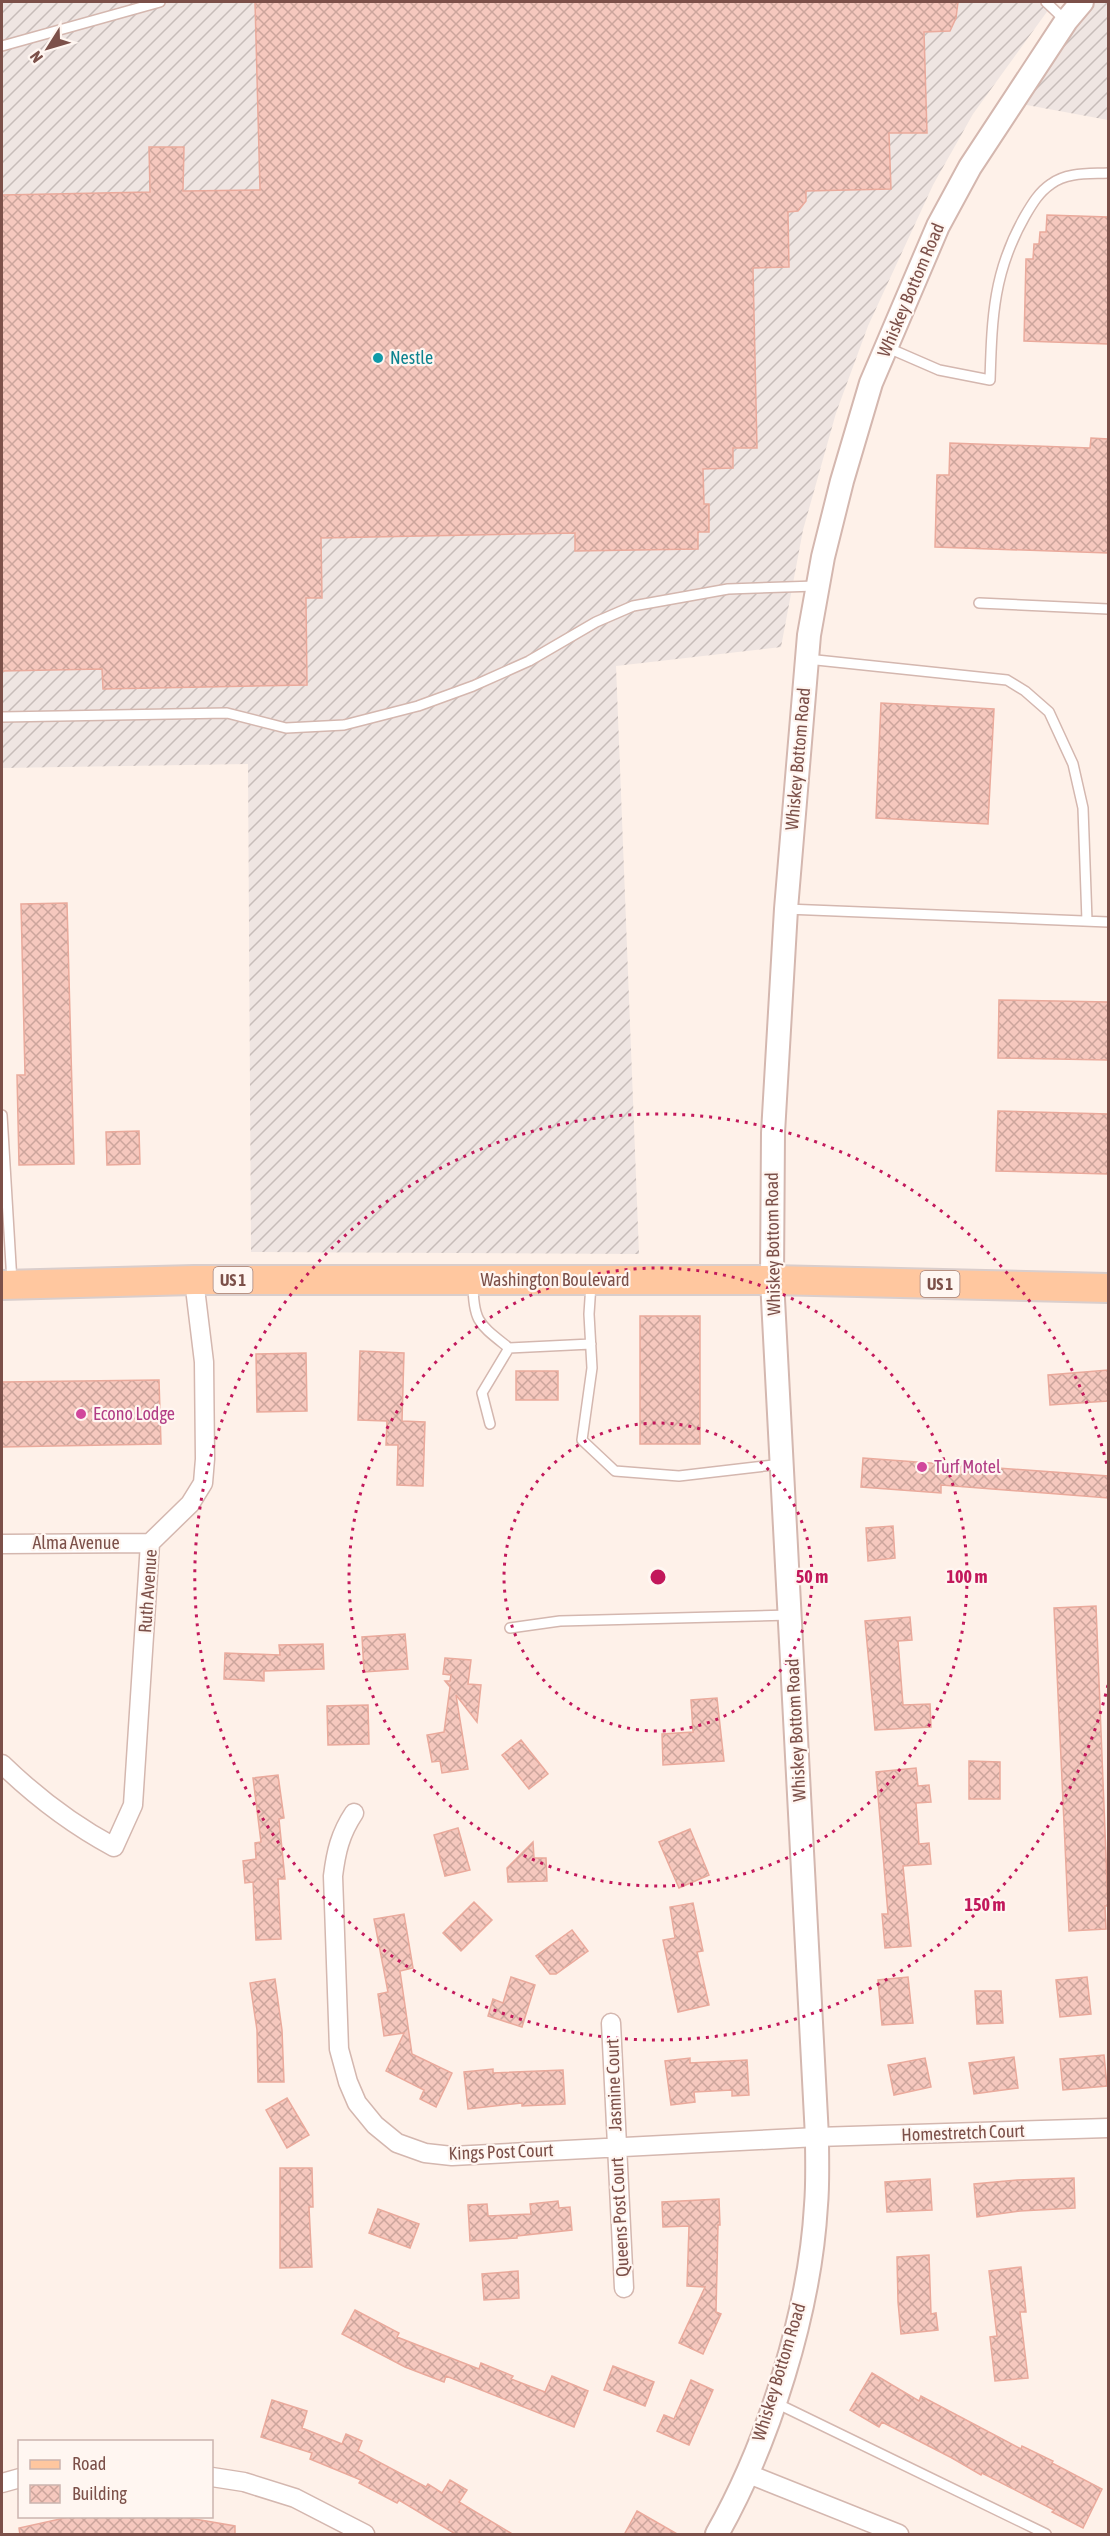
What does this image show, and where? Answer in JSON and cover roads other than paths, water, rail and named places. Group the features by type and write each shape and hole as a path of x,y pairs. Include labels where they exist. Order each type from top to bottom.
{"main road":[{"name":"Washington Boulevard","path":"7,1285 194,1280 772,1280 1108,1288"}],"street":[{"name":"Whiskey Bottom Road","path":"717,2535 746,2473 773,2402 796,2329 810,2260 816,2206 817,2137 772,1280 773,1133 786,909 807,658 818,586 842,481 871,383 886,347 943,216 970,167 1066,21 1082,2"},
{"name":"Ruth Avenue","path":"2,1764 21,1783 86,1832 114,1847 133,1805 150,1543 190,1504 203,1483 205,1459 204,1362 194,1280"},
{"name":"Alma Avenue","path":"2,1544 150,1543"},
{"name":"Kings Post Court","path":"354,1814 342,1830 333,1876 339,2049 348,2082 357,2103 375,2124 397,2143 426,2153 452,2156 817,2137"},
{"name":"Jasmine Court","path":"611,2023 616,2146"},
{"name":"Homestretch Court","path":"817,2137 1108,2128"},
{"name":"Queens Post Court","path":"616,2146 624,2288"},
{"path":"746,2473 835,2507 899,2535"},
{"path":"213,2476 244,2482 295,2498 365,2535"},
{"path":"2,2483 18,2479"}],"lane":[{"path":"2,46 160,2"},
{"path":"1046,2 1066,21"},
{"path":"886,347 939,370 990,380 992,318 1000,268 1021,223 1038,195 1051,183 1066,176 1108,173"},
{"path":"2,717 227,713 286,728 344,725 400,711 473,686 529,662 596,622 633,606 728,589 818,586"},
{"path":"979,603 1108,609"},
{"path":"807,658 1007,681 1025,691 1049,712 1073,764 1083,808 1087,921"},
{"path":"786,909 1108,922"},
{"path":"2,1114 7,1285"},
{"path":"473,1280 473,1310 485,1329 509,1348 591,1344"},
{"path":"591,1280 592,1368 582,1440 615,1470 679,1476 782,1464"},
{"path":"490,1424 482,1393 509,1348"},
{"path":"510,1628 560,1621 789,1615"},
{"path":"773,2402 1046,2535"}],"place":[{"name":"Nestle","path":"378,358"},
{"name":"Econo Lodge","path":"81,1414"},
{"name":"Turf Motel","path":"922,1467"}]}
